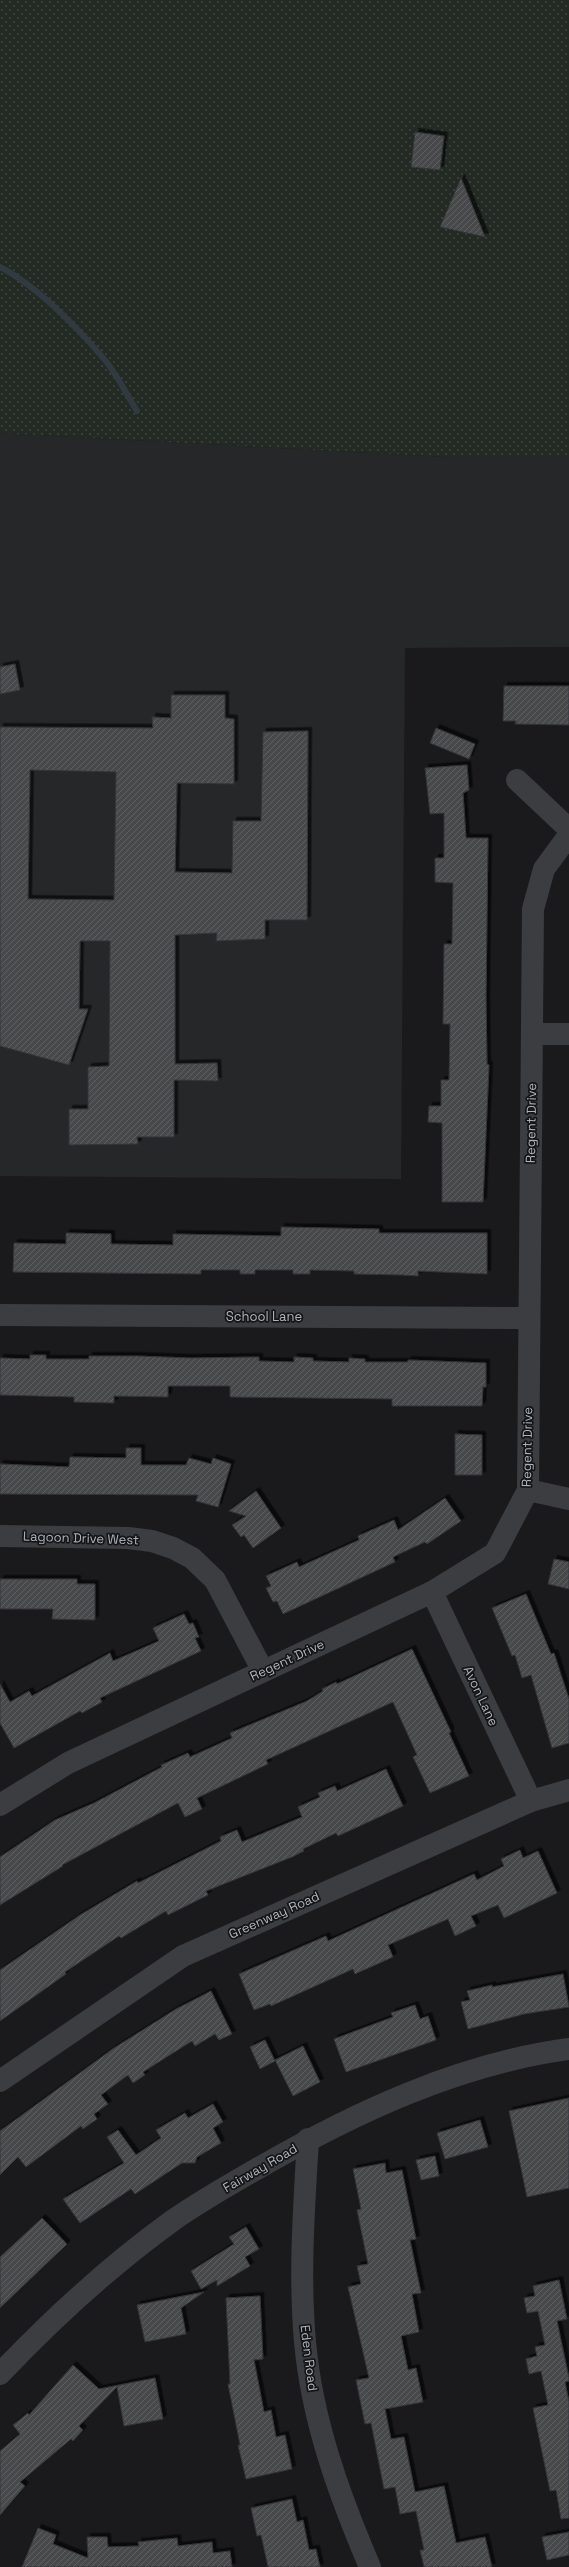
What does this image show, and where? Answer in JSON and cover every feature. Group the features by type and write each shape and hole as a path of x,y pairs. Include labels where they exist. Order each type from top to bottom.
{"street":[{"path":"517,780 569,829"},
{"name":"Regent Drive","path":"0,1805 68,1763 263,1670 432,1592 495,1553 528,1490 528,1318 533,909 544,869 569,835"},
{"path":"532,1034 569,1034"},
{"name":"School Lane","path":"0,1315 528,1318"},
{"path":"528,1490 569,1498"},
{"name":"Lagoon Drive West","path":"0,1536 128,1538 152,1541 173,1548 192,1558 215,1580 263,1670"},
{"name":"Avon Lane","path":"432,1592 531,1801"},
{"name":"Greenway Road","path":"0,2081 183,1956 531,1801 569,1790"},
{"name":"Fairway Road","path":"0,2374 75,2298 172,2221 308,2139 375,2107 435,2084 496,2064 569,2049"},
{"name":"Eden Road","path":"308,2139 303,2222 303,2304 305,2343 314,2400 329,2462 346,2511 370,2567"}],"shaded area":[{"path":"0,0 569,0 569,457 447,457 0,433"},
{"path":"0,433 447,457 569,457 569,647 405,648 401,1179 0,1176"}],"building":[{"path":"415,132 444,136 440,170 411,167"},
{"path":"461,178 485,237 440,227"},
{"path":"15,664 20,690 0,694 0,667"},
{"path":"504,686 569,686 569,725 515,724 516,721 503,721"},
{"path":"171,695 225,695 225,718 234,719 234,784 177,783 175,872 232,873 233,821 261,821 263,732 308,731 307,920 265,920 265,939 216,941 217,933 175,935 175,1064 217,1063 218,1081 174,1080 174,1137 137,1137 138,1144 69,1145 69,1109 88,1109 88,1067 109,1066 110,941 80,941 79,1009 88,1009 69,1065 0,1046 0,727 153,728 152,717 171,718","holes":["30,770 116,772 114,900 28,899"]},
{"path":"436,728 475,744 469,759 430,743"},
{"path":"467,765 469,790 463,793 466,838 488,838 486,997 487,1064 489,1065 483,1202 442,1202 442,1123 428,1122 429,1106 441,1106 441,1080 449,1080 450,1024 443,1024 444,944 452,944 453,883 435,882 435,858 444,858 444,813 430,814 425,768"},
{"path":"281,1227 379,1229 379,1233 487,1233 487,1274 418,1271 418,1276 354,1274 354,1271 310,1270 310,1274 293,1274 293,1270 255,1270 255,1274 240,1274 240,1270 201,1270 201,1274 13,1272 14,1243 66,1244 66,1233 111,1234 111,1244 173,1245 173,1234 281,1236"},
{"path":"30,1355 46,1355 46,1359 89,1359 89,1356 190,1358 259,1357 259,1361 294,1362 294,1357 313,1358 313,1361 349,1362 349,1358 365,1359 365,1362 408,1362 408,1360 486,1363 486,1387 483,1387 482,1406 392,1406 392,1399 230,1397 230,1386 168,1386 168,1397 114,1396 114,1403 74,1402 74,1397 0,1395 0,1358 30,1359"},
{"path":"455,1434 482,1435 482,1475 455,1475"},
{"path":"126,1448 141,1448 141,1465 186,1465 189,1458 211,1464 213,1458 231,1464 218,1507 196,1501 198,1495 0,1494 0,1464 69,1467 70,1457 126,1458"},
{"path":"256,1491 281,1528 253,1548 244,1535 241,1537 232,1525 246,1516 229,1511"},
{"path":"445,1498 461,1521 427,1544 425,1542 393,1557 395,1562 283,1614 277,1601 273,1602 266,1588 271,1586 266,1576 297,1562 299,1567 359,1540 358,1536 394,1520 398,1530"},
{"path":"554,1559 569,1562 569,1589 548,1584"},
{"path":"0,1579 77,1579 77,1584 95,1584 95,1620 52,1619 53,1609 0,1609"},
{"path":"526,1594 551,1654 554,1653 569,1699 569,1743 552,1748 531,1675 522,1678 515,1655 512,1656 492,1608"},
{"path":"184,1614 189,1624 193,1623 199,1637 195,1638 201,1651 100,1698 102,1702 82,1713 80,1711 14,1748 0,1723 0,1684 10,1702 29,1691 32,1696 110,1653 113,1661 159,1641 153,1628"},
{"path":"412,1649 451,1732 449,1733 469,1776 430,1793 413,1757 417,1755 393,1702 266,1760 268,1764 197,1798 202,1809 185,1817 178,1803 62,1865 63,1866 0,1905 0,1857 55,1820 94,1803 162,1767 161,1765 188,1753 190,1757 232,1738 230,1733 307,1701 323,1691 322,1689 336,1682 337,1684"},
{"path":"386,1769 403,1806 338,1836 336,1833 303,1849 304,1851 292,1857 206,1891 208,1895 168,1915 166,1911 121,1938 119,1936 65,1972 66,1974 0,2021 0,1970 80,1915 137,1881 138,1883 221,1841 220,1837 237,1830 242,1842 302,1817 298,1807 320,1797 318,1793 335,1786 337,1791"},
{"path":"520,1850 523,1858 538,1851 557,1893 504,1918 498,1905 471,1916 476,1926 455,1936 448,1919 388,1945 393,1957 355,1974 353,1969 271,2006 270,2004 254,2010 239,1974 326,1936 328,1941 474,1874 477,1880 504,1866 501,1859"},
{"path":"563,1974 569,2007 524,2014 468,2029 461,2002 470,2000 467,1991 492,1985 492,1987"},
{"path":"211,1991 232,2034 219,2040 215,2034 195,2046 192,2041 143,2072 145,2075 133,2083 128,2075 101,2095 108,2104 94,2114 97,2119 83,2129 81,2126 26,2167 18,2157 0,2175 0,2131 114,2048 176,2009"},
{"path":"415,2005 420,2019 428,2016 436,2040 346,2072 334,2039 393,2017 391,2013"},
{"path":"265,2040 275,2061 260,2069 250,2047"},
{"path":"303,2046 320,2082 293,2096 275,2060"},
{"path":"569,2098 569,2188 527,2197 509,2111"},
{"path":"213,2104 223,2122 213,2128 221,2143 197,2157 195,2163 182,2163 135,2194 131,2189 80,2223 63,2199 124,2163 107,2137 118,2130 136,2155 161,2138 156,2130 185,2113 188,2118"},
{"path":"480,2120 488,2147 445,2159 437,2133"},
{"path":"435,2156 439,2176 421,2180 416,2160"},
{"path":"385,2163 386,2173 402,2170 416,2239 410,2240 421,2293 412,2294 419,2332 401,2336 408,2370 416,2368 423,2402 385,2409 391,2439 404,2437 415,2492 444,2486 456,2543 485,2537 492,2567 424,2567 420,2550 424,2550 416,2511 400,2514 395,2487 384,2489 371,2423 365,2424 356,2380 369,2378 348,2287 361,2284 357,2266 368,2264 357,2210 361,2209 353,2169"},
{"path":"42,2218 67,2244 0,2308 0,2257"},
{"path":"246,2227 259,2249 245,2257 250,2266 217,2286 217,2280 201,2289 191,2271 234,2244 229,2237"},
{"path":"559,2280 567,2319 557,2321 569,2378 569,2381 565,2382 569,2402 569,2518 561,2519 556,2490 550,2491 533,2408 548,2405 541,2371 529,2374 526,2359 537,2356 535,2347 545,2345 538,2311 527,2313 524,2298 535,2296 533,2286"},
{"path":"204,2292 181,2308 186,2334 145,2342 137,2305"},
{"path":"260,2296 263,2359 254,2360 264,2412 271,2410 276,2437 285,2435 292,2469 246,2479 238,2445 240,2445 228,2384 230,2384 226,2298"},
{"path":"73,2365 99,2389 155,2378 163,2419 124,2426 117,2387 79,2426 83,2430 73,2441 71,2439 20,2482 25,2486 0,2515 0,2451 20,2434 13,2425 28,2413 29,2415"},
{"path":"292,2499 297,2522 303,2520 309,2550 316,2549 320,2567 268,2567 261,2535 257,2536 251,2508"},
{"path":"38,2528 56,2535 53,2544 88,2558 87,2537 107,2537 108,2547 139,2546 138,2542 177,2538 178,2546 212,2542 213,2553 230,2551 232,2567 22,2567"},
{"path":"569,2532 569,2555 547,2560 542,2537"}],"waterway":[{"path":"0,267 14,275 42,296 82,334 109,365 137,411"}]}
